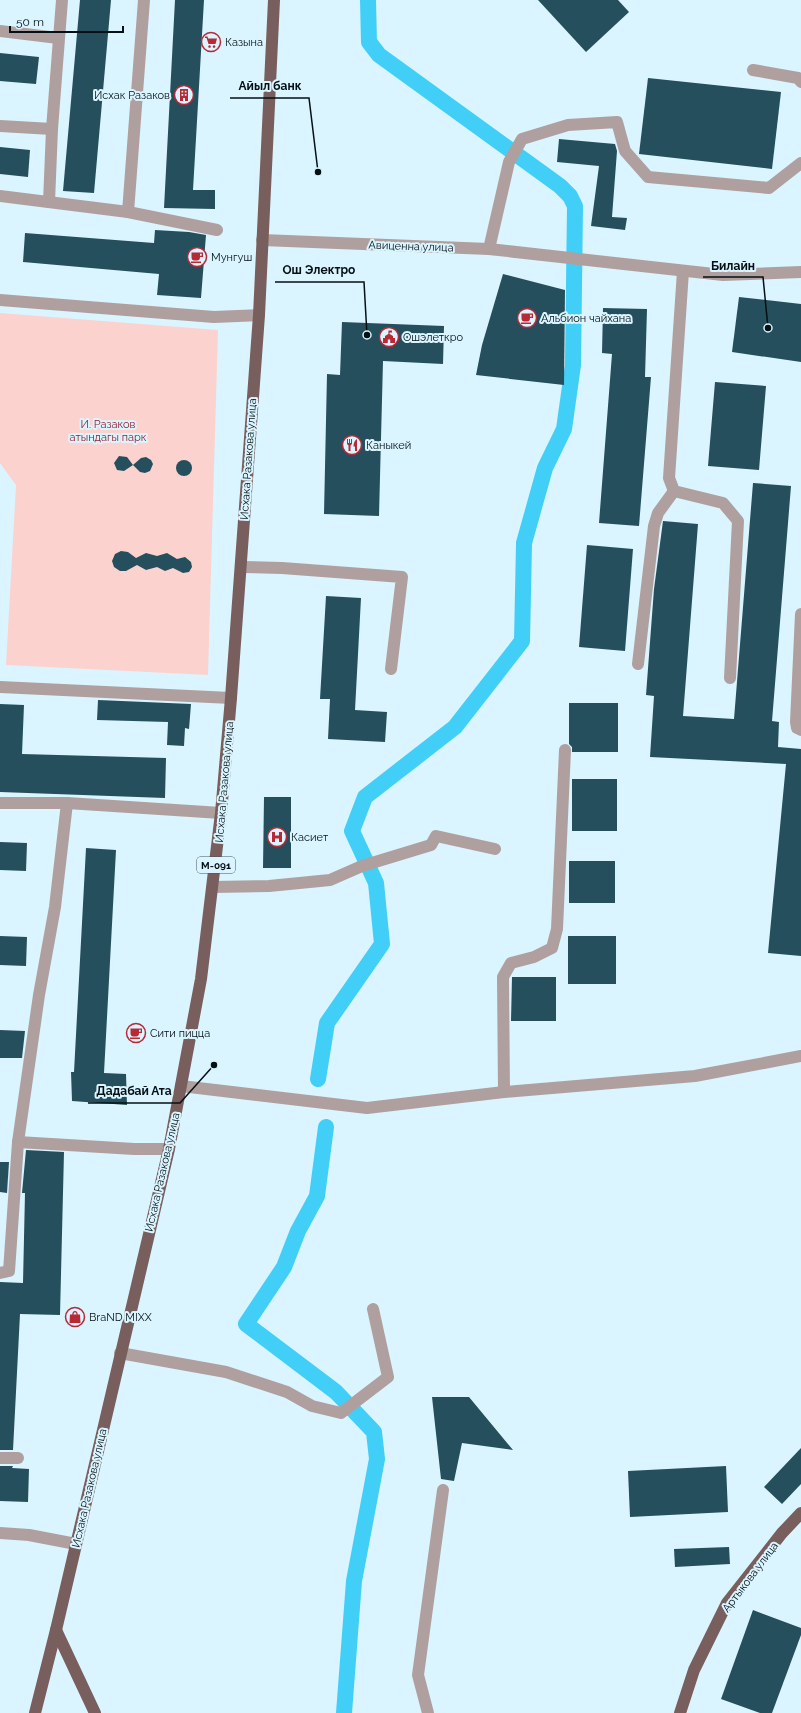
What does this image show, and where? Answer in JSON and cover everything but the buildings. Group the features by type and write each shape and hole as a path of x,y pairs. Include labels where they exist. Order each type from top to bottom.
{"main road":[{"name":"Исхака Разакова улица","path":"35,1713 56,1630 169,1149 201,979 221,813 241,567 259,315 274,0"},
{"name":"Артыкова улица","path":"680,1713 694,1670 728,1603 782,1533 801,1513"},
{"path":"56,1630 95,1713"}],"street":[{"path":"49,202 52,129 62,0"},
{"path":"128,212 144,0"},
{"path":"0,31 58,38"},
{"path":"753,70 798,78 801,82"},
{"path":"489,249 509,162 522,139 568,125 617,122 625,151 648,177 769,188 801,163"},
{"path":"0,126 52,129"},
{"path":"0,196 128,212 217,230"},
{"name":"Авиценна улица","path":"262,240 489,249 683,271"},
{"path":"674,491 669,478 683,271 723,275 801,272"},
{"path":"0,300 214,317 259,315"},
{"path":"638,664 654,526 658,513 674,491"},
{"path":"674,491 723,503 738,521 730,678"},
{"path":"241,567 282,568 402,577 391,669"},
{"path":"801,614 796,722 797,728 801,730"},
{"path":"0,687 231,698"},
{"path":"504,1092 503,977 511,963 534,957 552,948 557,928 565,750"},
{"path":"0,803 67,803 221,813"},
{"path":"0,1273 9,1271 18,1142 39,995 55,907 67,803"},
{"path":"213,887 269,886 330,880 362,866 431,845 436,836 495,849"},
{"path":"181,1086 367,1108 504,1092 695,1076 801,1056"},
{"path":"18,1142 134,1149 169,1149"},
{"path":"120,1353 226,1372 288,1392 312,1406 341,1413 388,1377 373,1310"},
{"path":"0,1458 18,1458"},
{"path":"428,1713 418,1675 443,1490"},
{"path":"0,1533 29,1535 76,1544"}],"green space":[{"name":"И. Разаков атындагы парк","path":"0,313 218,330 208,675 6,665 16,485 0,463"}],"waterway":[{"path":"318,1079 327,1023 382,944 376,883 352,831 365,797 455,727 522,641 524,543 545,468 564,429 573,365 575,206 570,196 560,186 379,55 369,42 368,0"},
{"path":"326,1127 317,1196 298,1231 284,1267 246,1324 336,1392 374,1432 377,1459 354,1581 344,1713"}],"place":[{"name":"Казына","path":"211,42"},
{"name":"Исхак Разаков","path":"184,95"},
{"name":"Айыл банк","path":"318,172"},
{"name":"Мунгуш","path":"197,257"},
{"name":"Альбион чайхана","path":"527,318"},
{"name":"Билайн","path":"768,328"},
{"name":"Ош Электро","path":"367,335"},
{"name":"Ошэлеткро","path":"389,337"},
{"name":"Каныкей","path":"352,445"},
{"name":"Касиет","path":"277,837"},
{"name":"Сити пицца","path":"136,1033"},
{"name":"Дадабай Ата","path":"214,1065"},
{"name":"BraND MIXX","path":"75,1317"}]}
